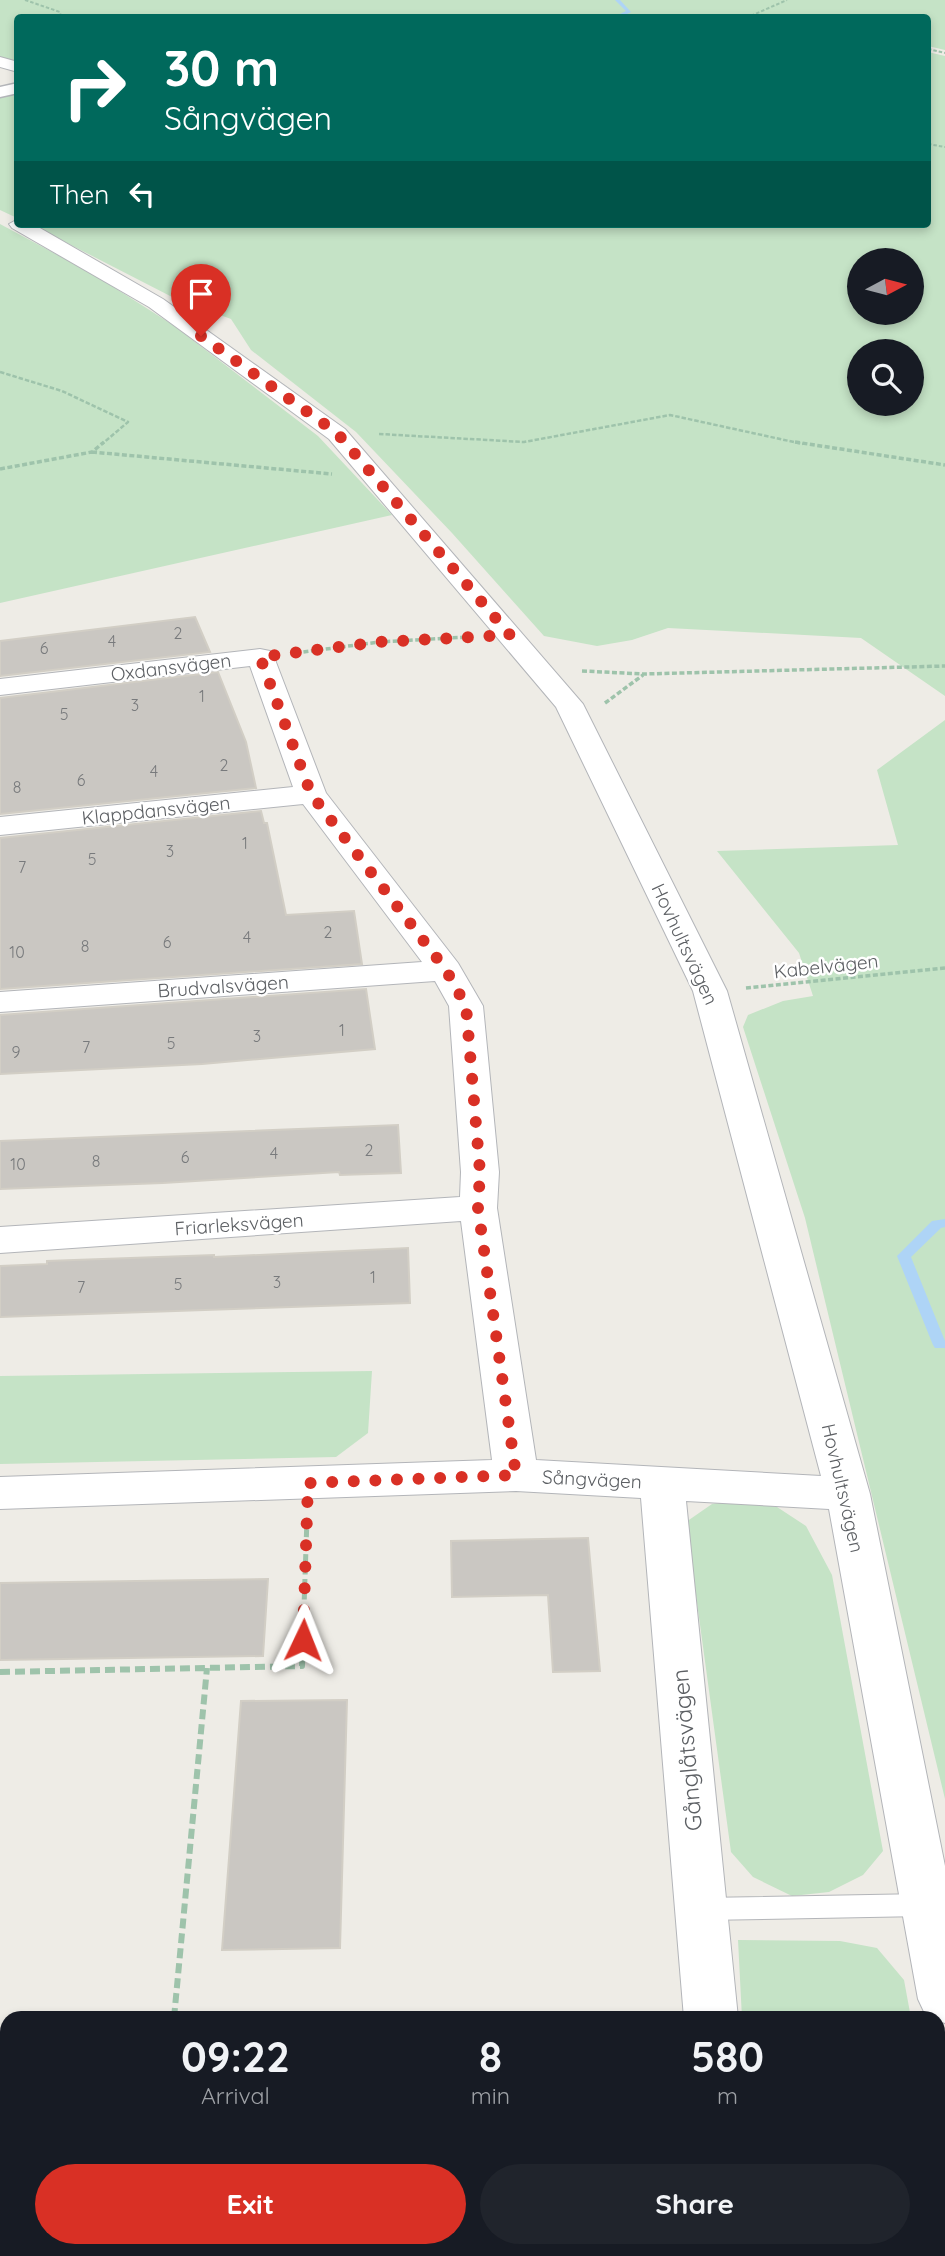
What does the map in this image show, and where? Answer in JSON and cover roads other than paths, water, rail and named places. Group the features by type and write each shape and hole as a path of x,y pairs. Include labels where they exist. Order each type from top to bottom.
{"street":[{"name":"Hovhultsvägen","path":"25,228 156,303 337,433 569,704 710,992 848,1494 945,1999"},
{"name":"Oxdansvägen","path":"0,687 260,657 311,794"},
{"name":"Klappdansvägen","path":"0,826 311,794"},
{"path":"311,794 446,970 466,1006 480,1172 478,1208 516,1475"},
{"name":"Brudvalsvägen","path":"0,1002 446,970"},
{"name":"Friarleksvägen","path":"0,1240 478,1208"},
{"name":"Sångvägen","path":"0,1493 516,1475 848,1494"},
{"name":"Gånglåtsvägen","path":"662,1483 710,2011"}],"lane":[{"path":"701,1909 927,1905"}],"waterway":[{"path":"617,0 629,11 623,14"},
{"path":"940,1345 904,1256 937,1224 945,1223"}]}
